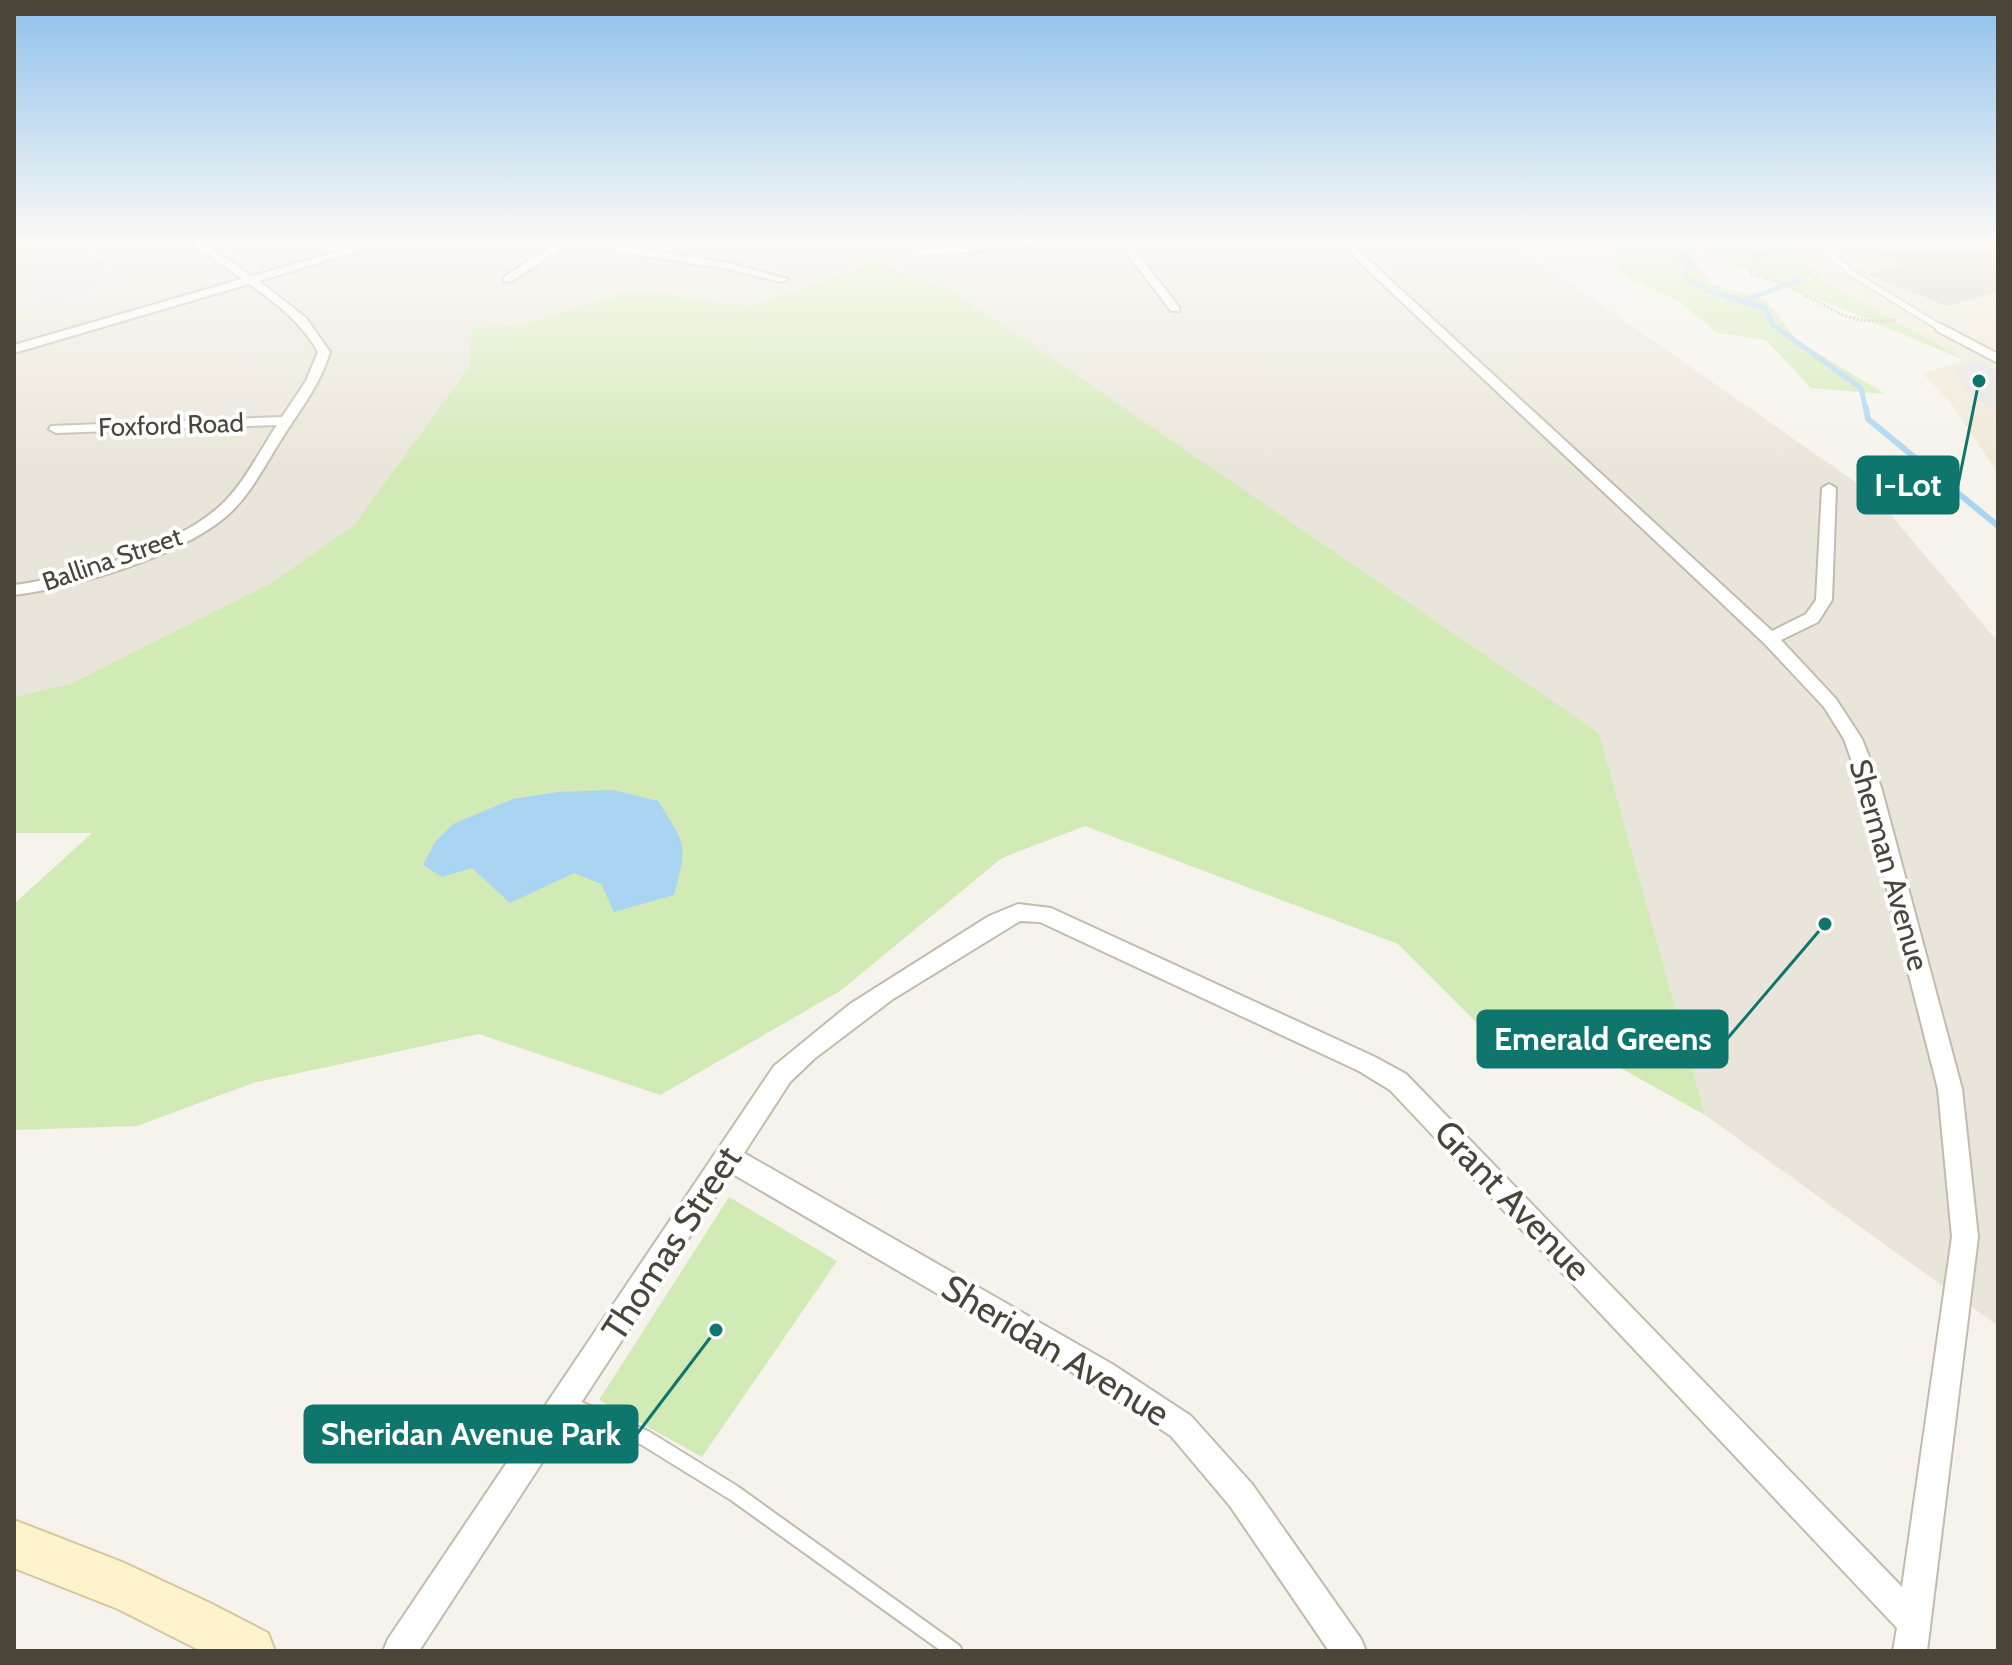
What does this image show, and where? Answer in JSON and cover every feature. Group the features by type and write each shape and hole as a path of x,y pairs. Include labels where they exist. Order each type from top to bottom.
{"street":[{"path":"14,349 122,318"},
{"name":"Ballina Street","path":"14,590 84,574 161,548 192,532 230,502 286,421 321,363 324,352 310,328 299,318"},
{"name":"Sherman Avenue","path":"1425,318 1770,639 1830,703 1853,739 1871,787 1950,1089 1965,1237 1910,1651"},
{"path":"1941,328 1998,359"},
{"name":"Foxford Road","path":"56,429 286,421"},
{"path":"1770,639 1812,618 1824,600 1829,488"},
{"name":"Grant Avenue","path":"1018,912 1043,914 1367,1064 1398,1082 1914,1623"},
{"name":"Thomas Street","path":"400,1651 782,1074 806,1049 836,1026 997,922 1018,912"},
{"name":"Sheridan Avenue","path":"728,1158 1102,1374 1181,1426 1241,1495 1349,1651"},
{"path":"14,1544 85,1569 250,1651"}],"lane":[{"path":"1924,318 1941,328"},
{"path":"565,1403 645,1438 734,1493 954,1651"}],"path":[{"path":"1850,318 1868,323 1888,319 1901,321"}],"shaded area":[{"path":"14,318 544,318 521,325 472,328 469,367 353,526 269,584 70,684 14,697"},
{"path":"959,318 1620,318 1874,495 1998,642 1998,1326 1705,1115 1599,733"},
{"path":"1890,318 1998,318 1998,473 1951,403 1923,374 1965,360"},
{"path":"1975,361 1998,371 1998,416 1966,390 1953,369"}],"green space":[{"path":"544,318 992,318 1599,733 1705,1115 1606,1060 1503,1049 1398,944 1085,826 1002,858 840,991 660,1095 479,1034 253,1083 137,1126 14,1130 14,904 92,833 14,833 14,697 70,684 269,584 353,526 469,367 472,328 521,325"},
{"path":"1699,318 1780,318 1798,341 1885,394 1811,388 1766,340 1717,333"},
{"path":"1863,318 1890,318 1967,361"},
{"path":"729,1197 837,1261 702,1457 599,1400"}],"water":[{"path":"613,790 658,801 674,827 682,845 682,854 674,895 614,912 601,884 574,873 510,903 472,868 442,877 423,865 435,842 453,824 513,799 558,792"}],"waterway":[{"path":"1770,318 1773,325 1861,388 1866,410"},
{"path":"1866,408 1868,419 1998,526"}],"place":[{"name":"I-Lot","path":"1979,381"},
{"name":"Emerald Greens","path":"1825,924"},
{"name":"Sheridan Avenue Park","path":"716,1330"}]}
